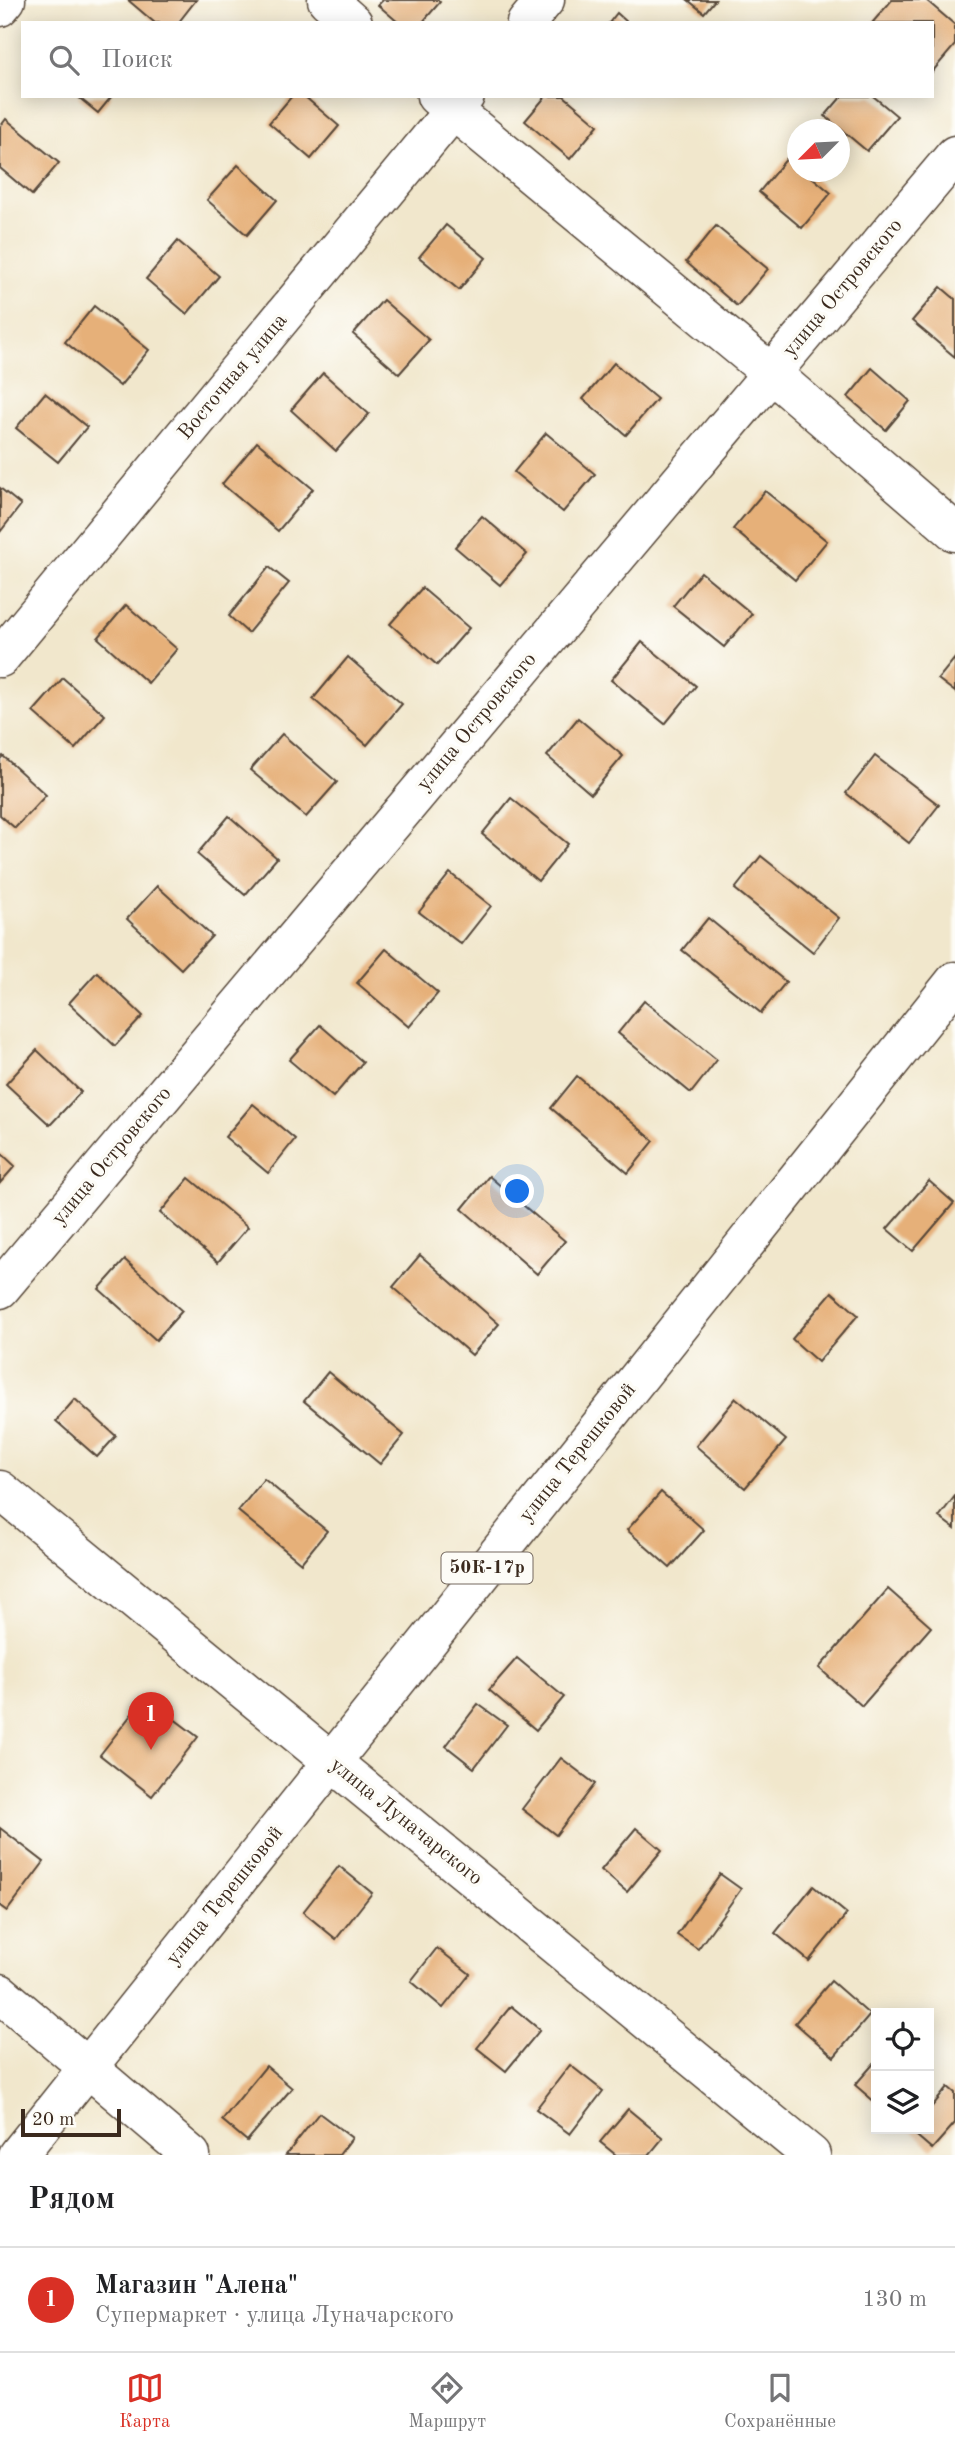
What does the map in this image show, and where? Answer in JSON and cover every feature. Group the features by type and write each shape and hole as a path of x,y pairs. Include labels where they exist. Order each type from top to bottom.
{"street":[{"path":"0,7 6,0"},
{"path":"327,0 351,21"},
{"path":"528,21 545,0"},
{"path":"451,101 955,532"},
{"name":"Восточная улица","path":"0,658 451,101"},
{"name":"улица Островского","path":"0,1289 955,155"},
{"name":"улица Терешковой","path":"18,2155 955,981"},
{"name":"улица Луначарского","path":"0,1490 811,2155"},
{"path":"0,1993 191,2155"}],"building":[{"path":"128,0 196,0 180,21 153,21"},
{"path":"383,0 440,2 424,21 397,21 378,5"},
{"path":"688,0 715,0 704,13"},
{"path":"892,0 926,0 955,25 955,45 934,70 934,21 874,21"},
{"path":"617,13 626,21 611,21"},
{"path":"79,98 110,98 98,113"},
{"path":"290,98 306,98 339,126 311,159 269,123"},
{"path":"544,98 566,98 598,125 570,159 525,121"},
{"path":"840,98 875,98 897,116 867,151 850,137 850,119 829,119 825,116"},
{"path":"6,119 59,163 32,195 0,168 0,127"},
{"path":"787,158 787,182 818,182 831,193 802,228 759,192"},
{"path":"238,165 277,200 247,235 207,200"},
{"path":"446,225 486,258 459,290 419,257"},
{"path":"716,226 768,269 737,306 686,262"},
{"path":"178,241 219,276 187,314 146,279"},
{"path":"941,287 955,299 955,357 912,321"},
{"path":"383,300 429,340 399,374 353,334"},
{"path":"94,306 149,350 120,386 65,342"},
{"path":"614,363 657,399 626,435 583,399"},
{"path":"872,368 910,401 886,430 848,397"},
{"path":"323,373 369,414 336,451 291,410"},
{"path":"45,393 87,427 58,462 16,428"},
{"path":"546,433 595,474 563,512 514,472"},
{"path":"257,442 313,489 278,531 222,484"},
{"path":"0,488 21,505 0,532"},
{"path":"765,491 827,541 795,580 733,529"},
{"path":"482,516 527,554 500,585 455,547"},
{"path":"269,567 289,583 248,633 229,616"},
{"path":"701,572 752,614 724,647 673,606"},
{"path":"422,588 469,628 437,665 390,624"},
{"path":"126,605 177,649 148,683 98,638"},
{"path":"642,642 696,686 665,724 611,680"},
{"path":"348,657 402,704 367,745 313,699"},
{"path":"955,658 955,692 938,679"},
{"path":"63,678 105,715 75,749 33,712"},
{"path":"578,718 623,756 591,794 547,756"},
{"path":"282,734 337,782 306,817 250,770"},
{"path":"3,756 46,795 15,828 0,815 0,759"},
{"path":"875,756 939,805 909,843 846,793"},
{"path":"511,798 568,844 538,881 482,834"},
{"path":"229,816 277,858 245,895 197,854"},
{"path":"761,856 839,918 813,952 735,889"},
{"path":"450,873 491,906 461,944 419,912"},
{"path":"157,886 212,936 181,969 127,919"},
{"path":"708,918 786,982 761,1013 682,950"},
{"path":"386,949 438,993 409,1027 357,983"},
{"path":"97,972 143,1016 115,1046 69,1003"},
{"path":"644,1001 717,1060 691,1093 618,1033"},
{"path":"320,1025 363,1062 333,1097 289,1060"},
{"path":"37,1050 81,1092 50,1125 6,1084"},
{"path":"577,1076 654,1141 628,1173 551,1108"},
{"path":"253,1104 295,1139 268,1173 225,1137"},
{"path":"0,1152 15,1166 0,1183"},
{"path":"489,1176 565,1241 537,1274 462,1209"},
{"path":"189,1178 248,1227 218,1262 160,1213"},
{"path":"929,1181 954,1203 913,1251 887,1229"},
{"path":"420,1255 499,1324 472,1355 393,1287"},
{"path":"125,1260 182,1311 156,1340 99,1289"},
{"path":"832,1292 858,1315 818,1362 792,1339"},
{"path":"328,1372 404,1435 380,1464 304,1401"},
{"path":"736,1398 786,1440 745,1488 696,1446"},
{"path":"75,1399 116,1436 97,1457 56,1421"},
{"path":"264,1479 327,1531 301,1563 238,1511"},
{"path":"661,1492 704,1530 670,1568 627,1530"},
{"path":"955,1496 955,1529 939,1517"},
{"path":"888,1589 931,1627 862,1706 819,1668"},
{"path":"517,1658 564,1697 536,1730 489,1690"},
{"path":"145,1697 198,1737 152,1796 100,1755"},
{"path":"478,1704 507,1725 474,1768 446,1746"},
{"path":"561,1758 595,1784 556,1835 522,1809"},
{"path":"0,1828 44,1862 7,1911 0,1906"},
{"path":"636,1828 662,1850 627,1892 601,1870"},
{"path":"339,1866 372,1893 336,1939 303,1912"},
{"path":"720,1874 741,1889 698,1949 677,1935"},
{"path":"813,1886 847,1914 809,1961 775,1933"},
{"path":"437,1948 470,1974 443,2008 411,1981"},
{"path":"831,1981 870,2015 834,2057 795,2023"},
{"path":"511,2006 540,2030 506,2071 477,2048"},
{"path":"570,2065 603,2091 570,2134 536,2109"},
{"path":"266,2066 292,2088 247,2141 222,2120"},
{"path":"871,2067 871,2099 855,2085"},
{"path":"948,2087 955,2093 955,2123 932,2149 914,2134 934,2134 934,2104"},
{"path":"628,2109 663,2138 649,2155 616,2155 600,2142"},
{"path":"319,2113 352,2138 339,2155 286,2155"}],"place":[{"name":"Магазин \"Алена\"","path":"151,1750"}]}
